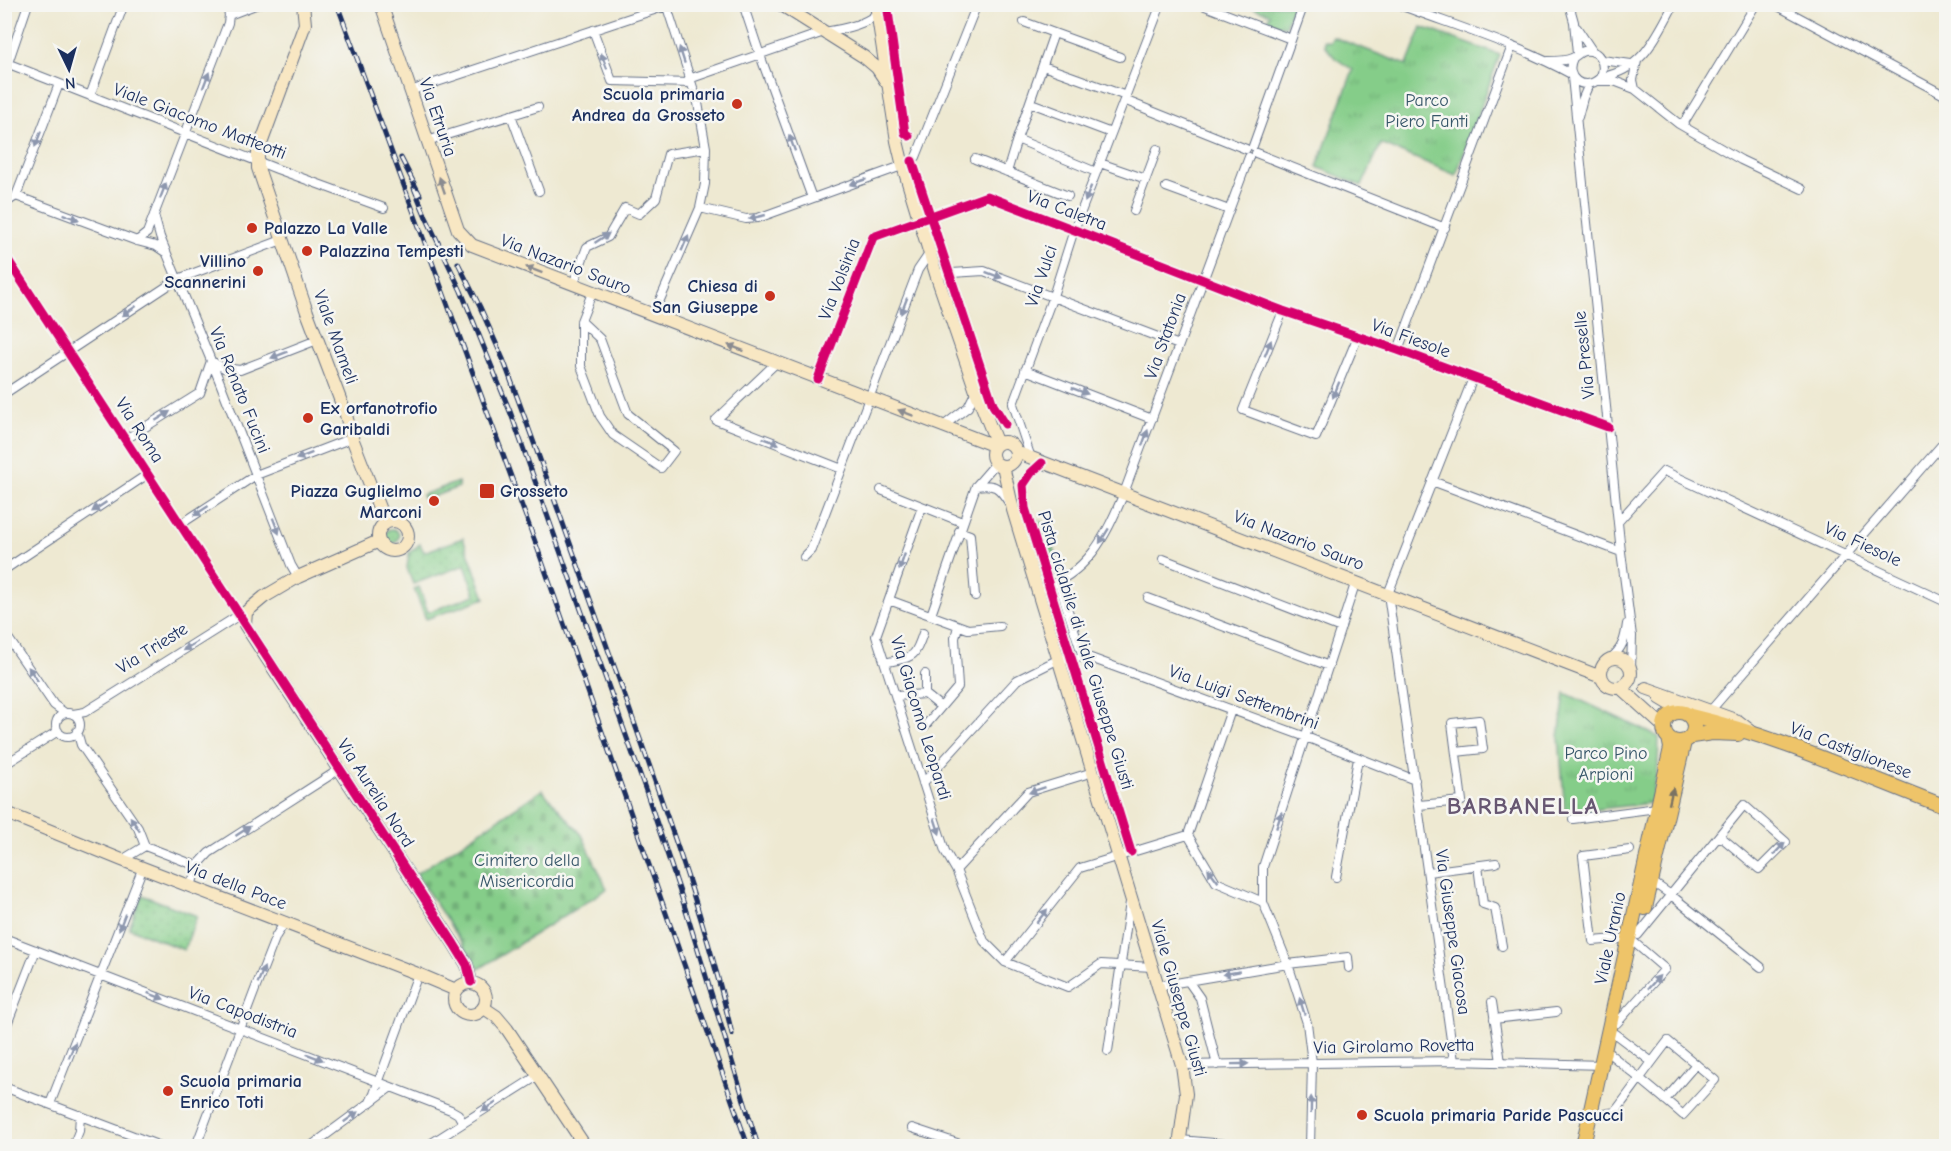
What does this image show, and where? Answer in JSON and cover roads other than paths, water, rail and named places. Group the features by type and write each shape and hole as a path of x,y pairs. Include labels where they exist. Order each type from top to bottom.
{"main road":[{"path":"1666,733 1667,718 1675,712 1688,715 1695,726 1688,739"},
{"name":"Via Castiglionese","path":"1688,715 1775,740 1947,807"},
{"name":"Via Castiglionese","path":"1666,733 1676,742 1728,732 1775,740"},
{"name":"Viale Uranio","path":"1647,879 1657,808 1671,748 1666,733"},
{"name":"Viale Uranio","path":"1589,1146 1647,879 1688,739"},
{"name":"Viale Uranio","path":"1583,1146 1616,1028 1634,939"}],"street":[{"path":"6,63 28,4"},
{"path":"90,96 124,4"},
{"path":"137,241 147,233 228,23 229,15 226,4"},
{"path":"229,15 258,4"},
{"path":"257,162 258,152 302,34 306,18 303,4"},
{"name":"Via Etruria","path":"381,4 458,230 464,239"},
{"path":"743,4 812,198"},
{"path":"780,4 864,57 880,72 890,90"},
{"path":"700,208 735,217 758,218 903,166 916,158 977,4"},
{"name":"Via Vulci","path":"1031,458 1013,404 1053,296 1074,230 1161,4"},
{"path":"1200,4 1292,39"},
{"name":"Via Statonia","path":"1038,590 1059,583 1086,561 1105,538 1152,419 1304,4"},
{"path":"1396,4 1410,7 1547,61 1580,83 1614,81 1635,89 1679,124 1741,160 1802,189"},
{"path":"1569,4 1574,22 1575,56 1570,68 1572,76"},
{"path":"1596,81 1635,63 1651,48 1674,4"},
{"path":"1679,124 1685,121 1756,4"},
{"path":"1774,4 1947,96"},
{"path":"410,91 666,5 698,103 706,148 705,184 700,208 653,316"},
{"path":"593,30 612,81 690,81 824,32 870,20 875,8"},
{"path":"864,57 872,57 879,50 875,8"},
{"name":"Viale Giuseppe Giusti","path":"875,8 903,166 929,254 976,391 990,424 996,445 992,455 999,464 1182,1065 1186,1094 1179,1143"},
{"path":"1024,22 1120,57"},
{"path":"1574,22 1593,52 1602,60 1604,69 1596,81"},
{"path":"1007,172 1054,33"},
{"path":"1398,350 1512,46"},
{"path":"1547,61 1575,56 1582,51 1593,52"},
{"path":"1602,60 1635,63"},
{"name":"Viale Giacomo Matteotti","path":"6,63 257,162 384,208"},
{"path":"1635,63 1633,80 1635,89"},
{"path":"1043,66 1445,228"},
{"name":"Via Preselle","path":"1572,76 1621,552 1632,636 1631,671"},
{"name":"Via Preselle","path":"1577,124 1583,98 1596,81"},
{"path":"4,204 16,196 58,84"},
{"path":"1031,103 1111,133"},
{"path":"427,141 538,107"},
{"path":"511,115 539,191"},
{"path":"1017,139 1098,167 1146,179"},
{"path":"573,285 587,247 609,237 626,208 639,214 656,198 668,154 706,148"},
{"path":"1134,211 1157,149"},
{"path":"975,159 1068,196"},
{"name":"Viale Mameli","path":"257,162 317,340 385,523"},
{"path":"1166,187 1228,210"},
{"path":"16,196 156,246 168,255"},
{"name":"Via Caletra","path":"919,220 987,196 1203,280"},
{"name":"Via Renato Fucini","path":"154,215 157,228 291,565 298,577"},
{"name":"Via Volsinia","path":"818,379 873,237 919,220"},
{"name":"Via Nazario Sauro","path":"464,239 485,251 592,293 942,427 996,445"},
{"path":"4,394 178,279 282,240"},
{"name":"Via Roma","path":"4,254 181,524 245,616"},
{"path":"804,557 811,550 918,270 929,254"},
{"path":"936,274 984,271 1179,345"},
{"name":"Via Fiesole","path":"1203,280 1283,311 1398,350 1608,427"},
{"path":"581,321 600,339 628,414 674,451 661,468 613,435 600,416 581,366 581,321 592,293"},
{"path":"1283,311 1243,410 1316,437 1358,336"},
{"path":"126,440 200,393 211,362 224,368 240,370 317,340"},
{"path":"776,363 716,420 842,469"},
{"path":"1025,370 1152,419"},
{"path":"1388,594 1473,378"},
{"path":"942,427 968,407 976,391"},
{"path":"990,424 998,429 1014,452"},
{"path":"181,524 256,475 352,438"},
{"path":"1712,710 1947,440"},
{"path":"996,445 1006,442 1014,452"},
{"path":"931,615 976,486 999,464 1010,464 1014,452"},
{"name":"Viale Giuseppe Giusti","path":"1013,510 1011,482 1014,452"},
{"name":"Via Nazario Sauro","path":"1014,452 1568,663"},
{"name":"Via Fiesole","path":"1618,522 1664,471 1947,602"},
{"path":"4,570 148,474"},
{"path":"1432,481 1621,552"},
{"path":"976,486 990,485 997,488 1013,510"},
{"path":"881,490 962,522"},
{"name":"Via Giacomo Leopardi","path":"922,507 876,636 945,851 956,870 984,941 1005,962"},
{"path":"397,521 404,525 408,535 403,547 392,550 384,547 379,541 379,531 385,523 397,521"},
{"path":"959,531 970,535 975,596"},
{"name":"Via Trieste","path":"69,714 88,710 245,616 298,577 379,541"},
{"path":"1163,559 1341,628"},
{"path":"1310,1146 1312,1063 1307,1023 1288,964 1263,902 1263,867 1356,581"},
{"path":"1059,583 1083,657"},
{"name":"Via Giuseppe Giacosa","path":"1388,594 1454,1061"},
{"path":"1148,598 1329,666"},
{"path":"889,600 968,629 1000,626"},
{"name":"Via Aurelia Nord","path":"245,616 340,769 467,965 471,982 484,989 487,998 484,1008 496,1016 507,1029 585,1146"},
{"name":"Via Preselle","path":"1608,660 1620,651 1624,643 1629,618"},
{"path":"925,726 958,687 955,638 958,626"},
{"path":"4,632 54,705 79,722 77,731 81,745 138,828 145,846 196,866"},
{"path":"885,663 912,656 917,652 923,633"},
{"name":"Via Luigi Settembrini","path":"1059,659 1088,657 1306,737 1415,780"},
{"name":"Via Castiglionese","path":"1568,663 1591,665 1620,658 1629,664 1631,671 1654,695 1688,715"},
{"path":"923,783 1017,680 1059,659"},
{"path":"1601,677 1601,669 1608,660"},
{"name":"Via Castiglionese","path":"1568,663 1601,677 1611,688 1621,688 1666,733"},
{"path":"1621,688 1629,682 1631,671"},
{"path":"925,674 925,694"},
{"name":"Via Castiglionese","path":"1646,688 1738,721 1752,733"},
{"path":"896,696 925,694 941,707"},
{"path":"1231,710 1188,835 1216,882 1263,902"},
{"path":"69,714 58,718 58,731 69,736 77,731"},
{"path":"1419,806 1462,801 1452,723 1479,720 1483,749 1456,752"},
{"path":"4,765 58,731"},
{"path":"1336,877 1358,759"},
{"path":"191,886 196,866 209,853 340,769"},
{"path":"956,870 1028,792 1093,772"},
{"path":"1634,939 1744,805 1786,842 1759,869 1720,836"},
{"path":"1573,819 1657,808"},
{"name":"Via della Pace","path":"5,814 456,990"},
{"path":"1152,966 1101,964 1068,987 1005,962 1080,868 1188,835"},
{"path":"122,860 145,846"},
{"path":"1630,850 1582,856 1593,941 1634,939 1665,969 1616,1028 1652,1062"},
{"path":"1428,872 1496,863"},
{"path":"1478,866 1483,904 1495,908 1502,946"},
{"path":"50,1104 143,867"},
{"path":"1647,879 1671,895 1761,967"},
{"name":"Viale Giuseppe Giusti","path":"1108,1051 1131,896"},
{"path":"196,1146 276,936 285,922"},
{"name":"Via Capodistria","path":"4,938 454,1111 463,1123"},
{"path":"4,1032 36,950"},
{"path":"1158,986 1288,964 1348,957 1349,968"},
{"path":"369,1104 418,974"},
{"path":"1188,981 1200,998 1217,1065"},
{"path":"471,982 462,984 456,990 454,1000 458,1009 466,1015 476,1014 484,1008"},
{"path":"1492,1002 1501,1062"},
{"path":"1494,1019 1556,1012"},
{"path":"1596,1116 1615,1112 1640,1079 1668,1041 1715,1080 1683,1114 1640,1079 1606,1062"},
{"name":"Via Girolamo Rovetta","path":"1182,1065 1454,1061 1606,1062"},
{"path":"1665,1100 1696,1064"},
{"path":"427,1146 539,1075"},
{"path":"4,1086 160,1146"},
{"path":"311,1146 391,1087"},
{"path":"73,1146 79,1131 80,1115"},
{"path":"912,1128 966,1146"},
{"path":"1179,1143 1248,1146"}],"railway":[{"path":"337,4 537,547 748,1146"},
{"path":"401,158 420,195"},
{"path":"414,188 461,291 511,414 647,794 682,898 758,1146"},
{"path":"458,263 503,359 622,688 696,903 732,1034"}],"place":[{"name":"Scuola primaria Andrea da Grosseto","path":"737,104"},
{"name":"Palazzo La Valle","path":"252,228"},
{"name":"Palazzina Tempesti","path":"307,251"},
{"name":"Villino Scannerini","path":"258,271"},
{"name":"Chiesa di San Giuseppe","path":"770,296"},
{"name":"Ex orfanotrofio Garibaldi","path":"308,418"},
{"name":"Grosseto","path":"487,491"},
{"name":"Piazza Guglielmo Marconi","path":"434,501"},
{"name":"Scuola primaria Enrico Toti","path":"168,1091"},
{"name":"Scuola primaria Paride Pascucci","path":"1362,1115"}],"district":[{"name":"BARBANELLA","path":"1523,806"}],"park label":[{"name":"Parco Piero Fanti","path":"1427,110"},
{"name":"Parco Pino Arpioni","path":"1606,763"},
{"name":"Cimitero della Misericordia","path":"527,870"}]}
